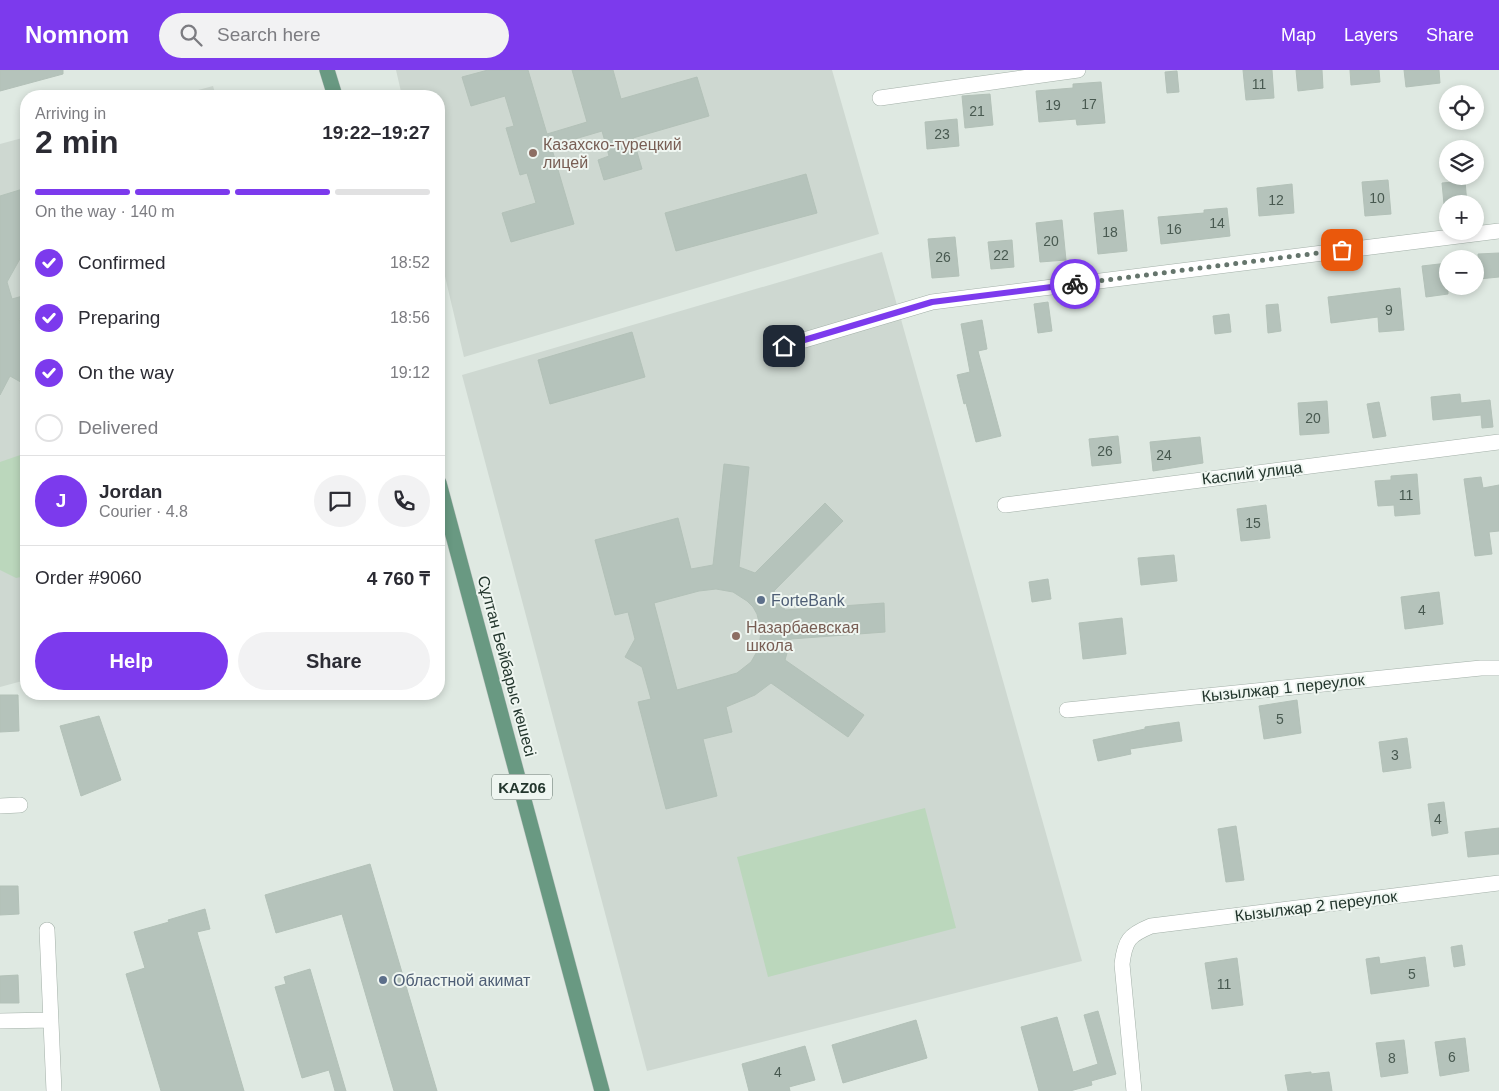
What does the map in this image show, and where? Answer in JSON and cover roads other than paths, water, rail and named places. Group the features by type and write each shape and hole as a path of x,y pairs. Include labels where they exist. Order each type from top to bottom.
{"main road":[{"path":"328,70 333,90"},
{"name":"Сұлтан Бейбарыс көшесі","path":"445,505 602,1091"}],"street":[{"path":"880,98 1078,70"},
{"path":"784,346 932,302 1499,231"},
{"name":"Каспий улица","path":"1005,505 1499,442"},
{"name":"Кызылжар 1 переулок","path":"1067,710 1481,668 1499,668"},
{"path":"0,806 20,805"},
{"name":"Кызылжар 2 переулок","path":"1134,1091 1122,964 1124,949 1134,933 1151,926 1499,883"},
{"path":"47,930 54,1091"},
{"path":"0,1021 51,1020"}],"place":[{"name":"Казахско-турецкий лицей","path":"533,153"},
{"name":"ForteBank","path":"761,600"},
{"name":"Назарбаевская школа","path":"736,636"},
{"name":"Областной акимат","path":"383,980"}]}
